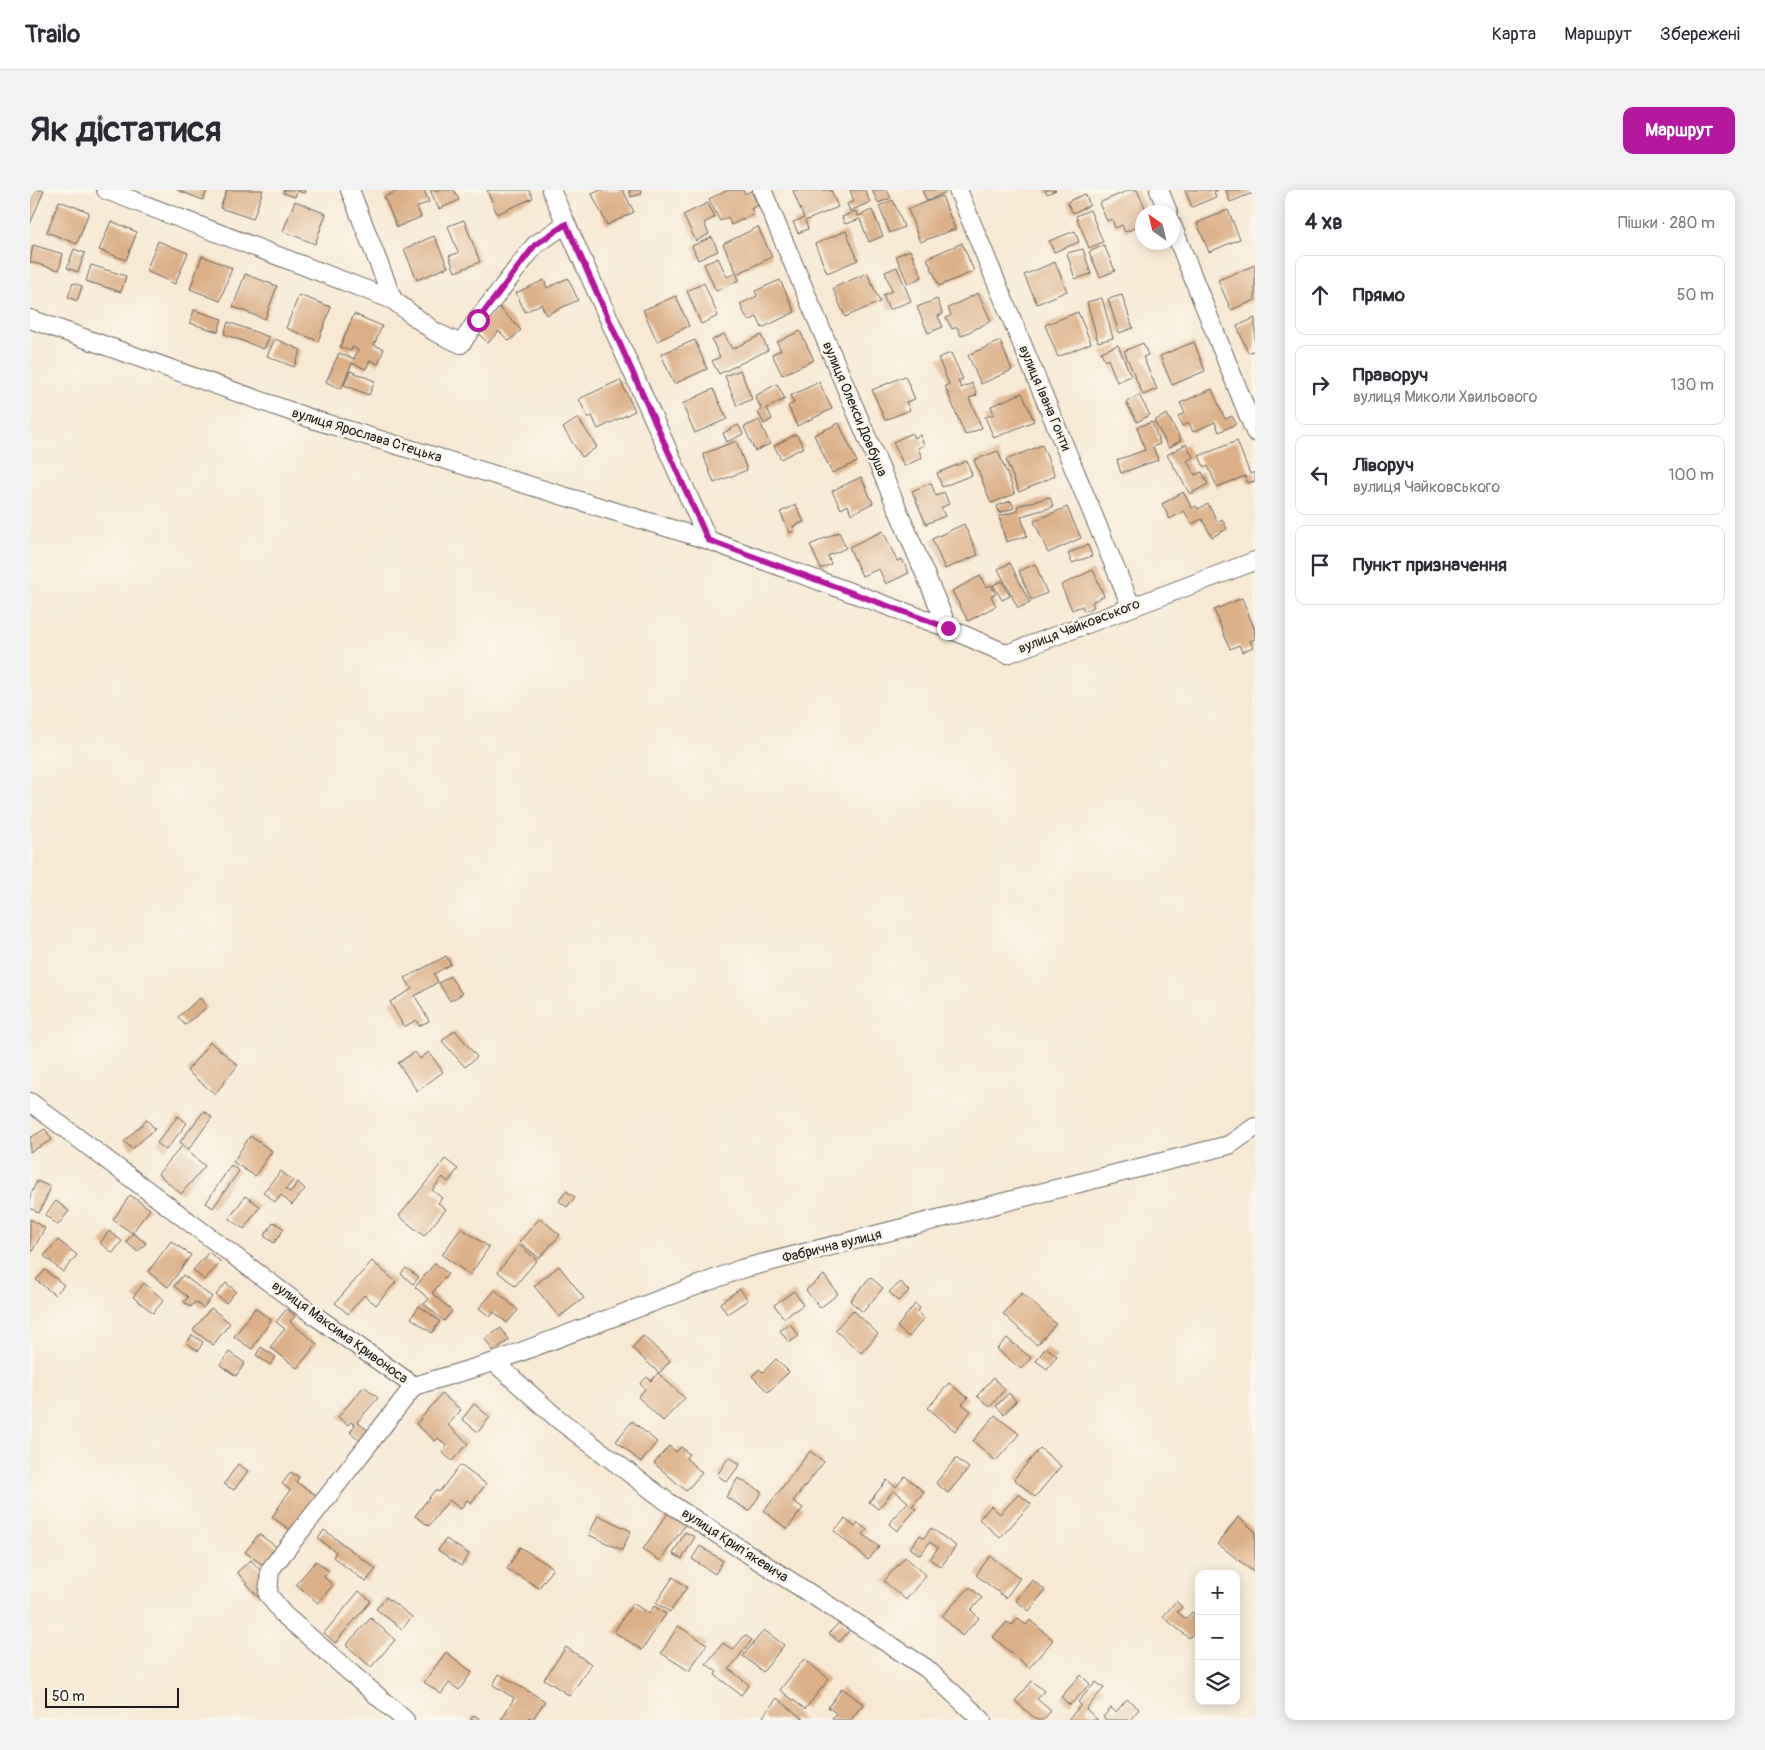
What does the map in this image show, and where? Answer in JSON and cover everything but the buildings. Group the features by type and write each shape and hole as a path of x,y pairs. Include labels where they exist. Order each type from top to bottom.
{"street":[{"path":"106,190 393,300 435,332 461,344 535,245 566,224"},
{"path":"350,190 393,300"},
{"path":"551,190 708,540"},
{"name":"вулиця Олекси Довбуша","path":"762,190 948,628"},
{"name":"вулиця Івана Гонти","path":"958,190 1132,606"},
{"path":"1159,190 1165,205"},
{"path":"1180,245 1255,432"},
{"name":"вулиця Ярослава Стецька","path":"30,319 315,420 708,540"},
{"name":"вулиця Чайковського","path":"708,540 948,628 1007,654 1255,561"},
{"name":"вулиця Максима Кривоноса","path":"30,1102 297,1303 414,1386 270,1570 268,1594 283,1614 405,1720"},
{"name":"Фабрична вулиця","path":"414,1386 494,1362 742,1269 1229,1145 1255,1127"},
{"path":"1229,1145 1255,1137"},
{"name":"вулиця Крипʼякевича","path":"494,1362 558,1418 669,1503 926,1668 982,1720"}],"route":[{"path":"478,320 535,245 566,224 708,540 948,628"}]}
